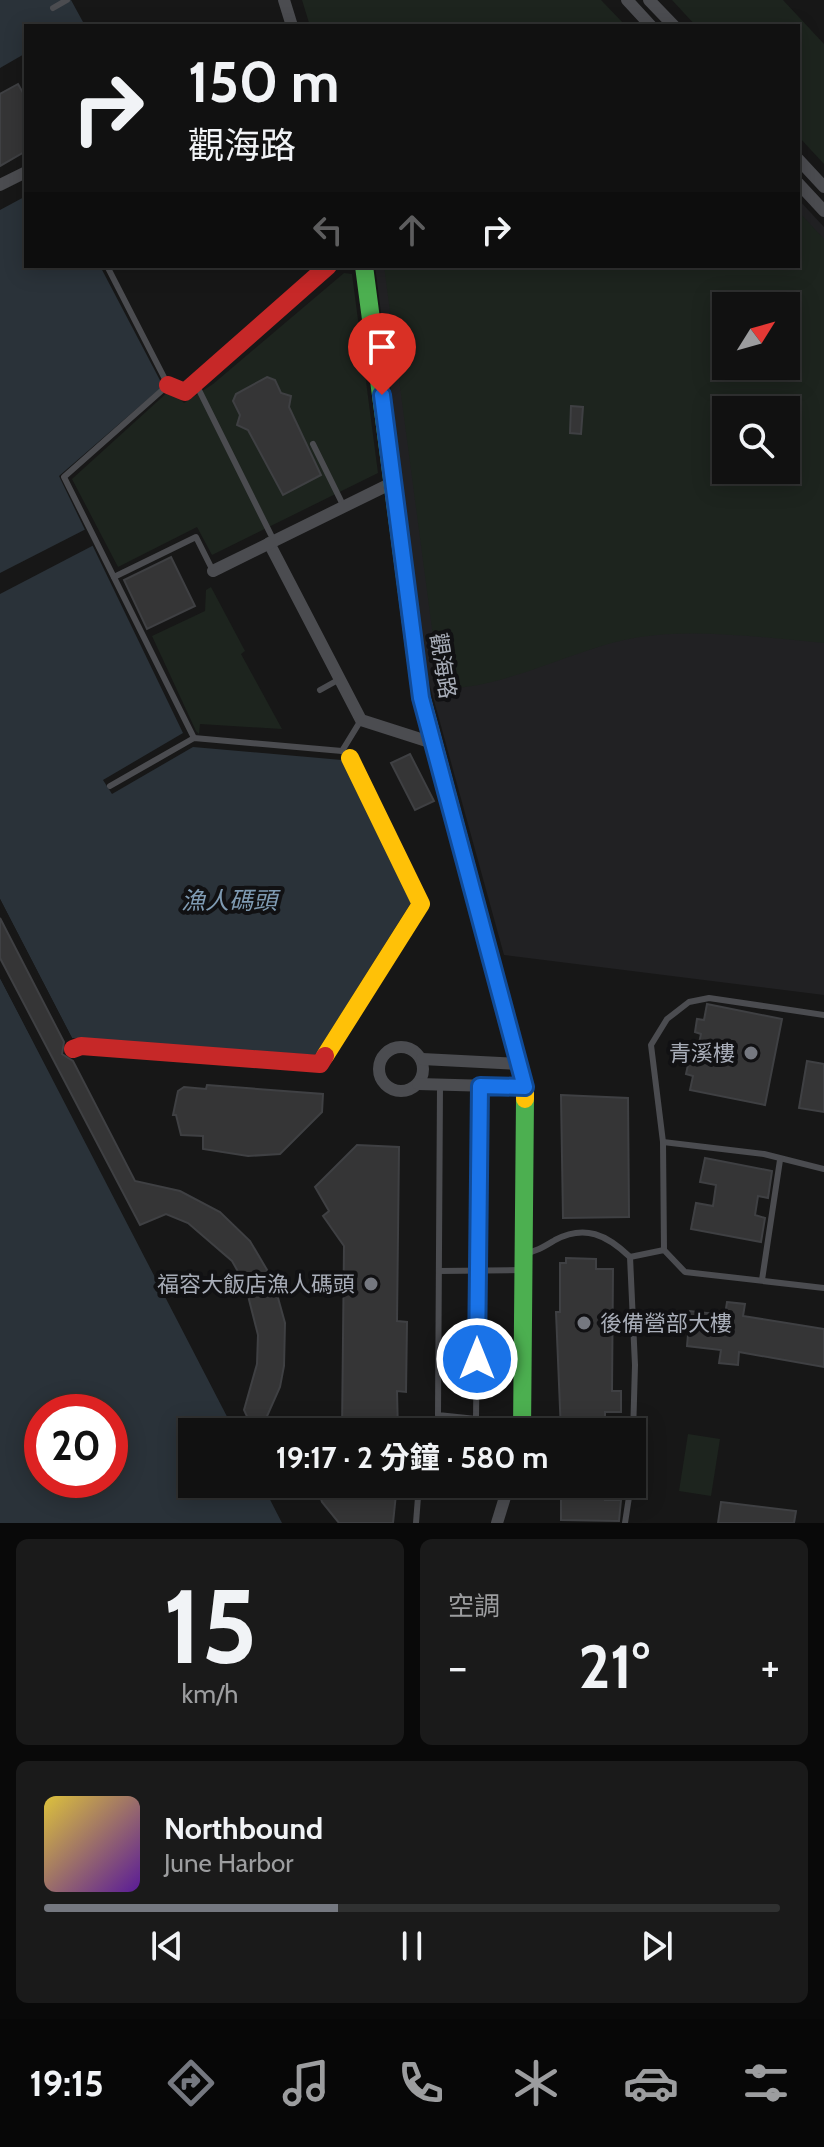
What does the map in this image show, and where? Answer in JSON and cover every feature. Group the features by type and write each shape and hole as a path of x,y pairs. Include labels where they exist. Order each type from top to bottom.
{"street":[{"path":"284,0 291,24"},
{"path":"627,0 649,24"},
{"path":"649,0 672,24"},
{"path":"800,161 824,187"},
{"path":"0,185 24,173"},
{"path":"800,185 824,211"},
{"path":"168,385 185,392 326,268"},
{"name":"觀海路","path":"364,268 421,698 436,744 525,1087 522,1418"},
{"path":"213,571 394,482"},
{"path":"271,542 338,680 361,720 436,744"},
{"path":"73,1049 81,1046 320,1064 421,904 346,754"},
{"path":"398,1046 412,1049 422,1059 423,1074 418,1084 409,1090 394,1090 382,1080 379,1065 385,1052 398,1046"},
{"path":"422,1059 520,1064"},
{"path":"418,1084 525,1087"},
{"path":"497,1523 505,1498"}],"lane":[{"path":"53,8 67,0"},
{"path":"108,268 168,385 64,477 194,738"},
{"path":"195,383 271,542"},
{"path":"313,444 344,507"},
{"path":"114,577 196,537 213,571"},
{"path":"320,690 338,680"},
{"path":"110,786 194,738 346,754 361,720"},
{"path":"824,1015 709,998 689,1002 667,1019 651,1045 663,1142 664,1250 685,1272 824,1288"},
{"path":"440,1085 438,1415 476,1419 480,1086"},
{"path":"663,1142 764,1154 824,1169"},
{"path":"762,1280 780,1160"},
{"path":"439,1271 524,1262 574,1232 593,1232 613,1241 630,1257 635,1365 633,1418"},
{"path":"630,1257 664,1250"},
{"path":"416,1523 418,1498"},
{"path":"625,1523 629,1498"}],"shaded area":[{"path":"302,0 601,0 624,24 309,24"},
{"path":"672,0 783,0 824,44 824,164 800,138 800,24 694,24"},
{"path":"800,201 824,227 824,995 504,955 427,675 375,268 800,268"},
{"path":"800,213 824,239 824,643 708,634 662,634 615,642 517,675 466,687 440,689 384,268 800,268"},
{"path":"344,273 352,274 378,473 212,555 197,527 118,567 72,479 170,390 184,403 213,384"},
{"path":"211,587 245,651 241,654 282,729 200,724 199,734 196,731 152,636 205,611 206,590"},
{"path":"688,1434 720,1439 711,1496 679,1491"}],"water":[{"path":"0,0 71,0 83,22 24,24 24,54 0,68"},
{"name":"漁人碼頭","path":"24,197 24,268 101,268 163,386 59,476 183,733 103,780 112,794 193,747 342,760 412,901 315,1055 72,1038 0,899 0,210"},
{"path":"0,978 228,1418 178,1418 178,1498 269,1498 282,1523 0,1523"}],"pier":[{"path":"88,528 96,544 0,594 0,573"},
{"path":"0,899 72,1038 69,1041 0,907"},
{"path":"0,974 50,1065 48,1069 0,978"}],"building":[{"path":"18,84 24,94 24,152 0,166 0,94"},
{"path":"267,377 275,380 281,393 291,396 289,407 321,475 283,495 248,430 237,425 240,415 233,401 236,394"},
{"path":"571,406 583,407 581,434 570,433"},
{"path":"171,557 195,606 147,629 124,580"},
{"path":"410,754 434,801 415,810 391,763"},
{"path":"0,918 64,1042 62,1054 73,1061 135,1181 180,1191 220,1212 250,1241 273,1280 285,1323 284,1366 280,1387 266,1418 248,1418 244,1410 257,1364 258,1335 245,1284 232,1261 188,1223 166,1214 140,1225 0,958"},
{"name":"青溪樓","path":"707,1004 782,1019 765,1105 690,1090 693,1076 686,1074 690,1056 696,1057 701,1034 695,1032 697,1019 704,1020"},
{"path":"807,1061 824,1064 824,1112 799,1108"},
{"path":"207,1085 323,1094 322,1112 280,1154 248,1156 203,1149 203,1136 181,1135 176,1115 173,1115 178,1091 184,1087 206,1089"},
{"path":"561,1095 628,1098 629,1217 563,1218"},
{"name":"福容大飯店漁人碼頭","path":"357,1145 399,1147 397,1321 407,1322 406,1392 397,1391 398,1418 342,1418 344,1246 323,1216 329,1211 315,1187"},
{"path":"705,1158 772,1171 768,1198 758,1196 755,1215 765,1218 761,1242 691,1229 696,1203 713,1206 716,1185 700,1182"},
{"name":"後備營部大樓","path":"566,1258 596,1259 596,1269 613,1269 612,1391 621,1391 621,1412 605,1412 605,1418 560,1418 556,1312 560,1312 560,1263 566,1263"},
{"path":"727,1302 745,1304 743,1316 824,1329 824,1367 739,1352 738,1365 719,1363 721,1350 687,1346 690,1311 725,1315"},
{"path":"321,1498 396,1498 393,1523 339,1523"},
{"path":"561,1498 621,1500 619,1521 561,1520"},
{"path":"721,1502 796,1511 794,1523 718,1523"}],"traffic: fast":[{"path":"364,268 420,692"},
{"path":"522,1418 525,1099"}],"traffic: slow":[{"path":"420,692 525,1087 525,1099"},
{"path":"325,1056 421,904 350,758"}],"traffic: jam":[{"path":"168,385 185,392 326,268"},
{"path":"73,1049 81,1046 320,1064 325,1056"}],"place":[{"name":"青溪樓","path":"751,1053"},
{"name":"福容大飯店漁人碼頭","path":"371,1284"},
{"name":"後備營部大樓","path":"584,1323"}],"route":[{"path":"382,395 421,698 436,744 525,1087 480,1086 477,1359"}]}
